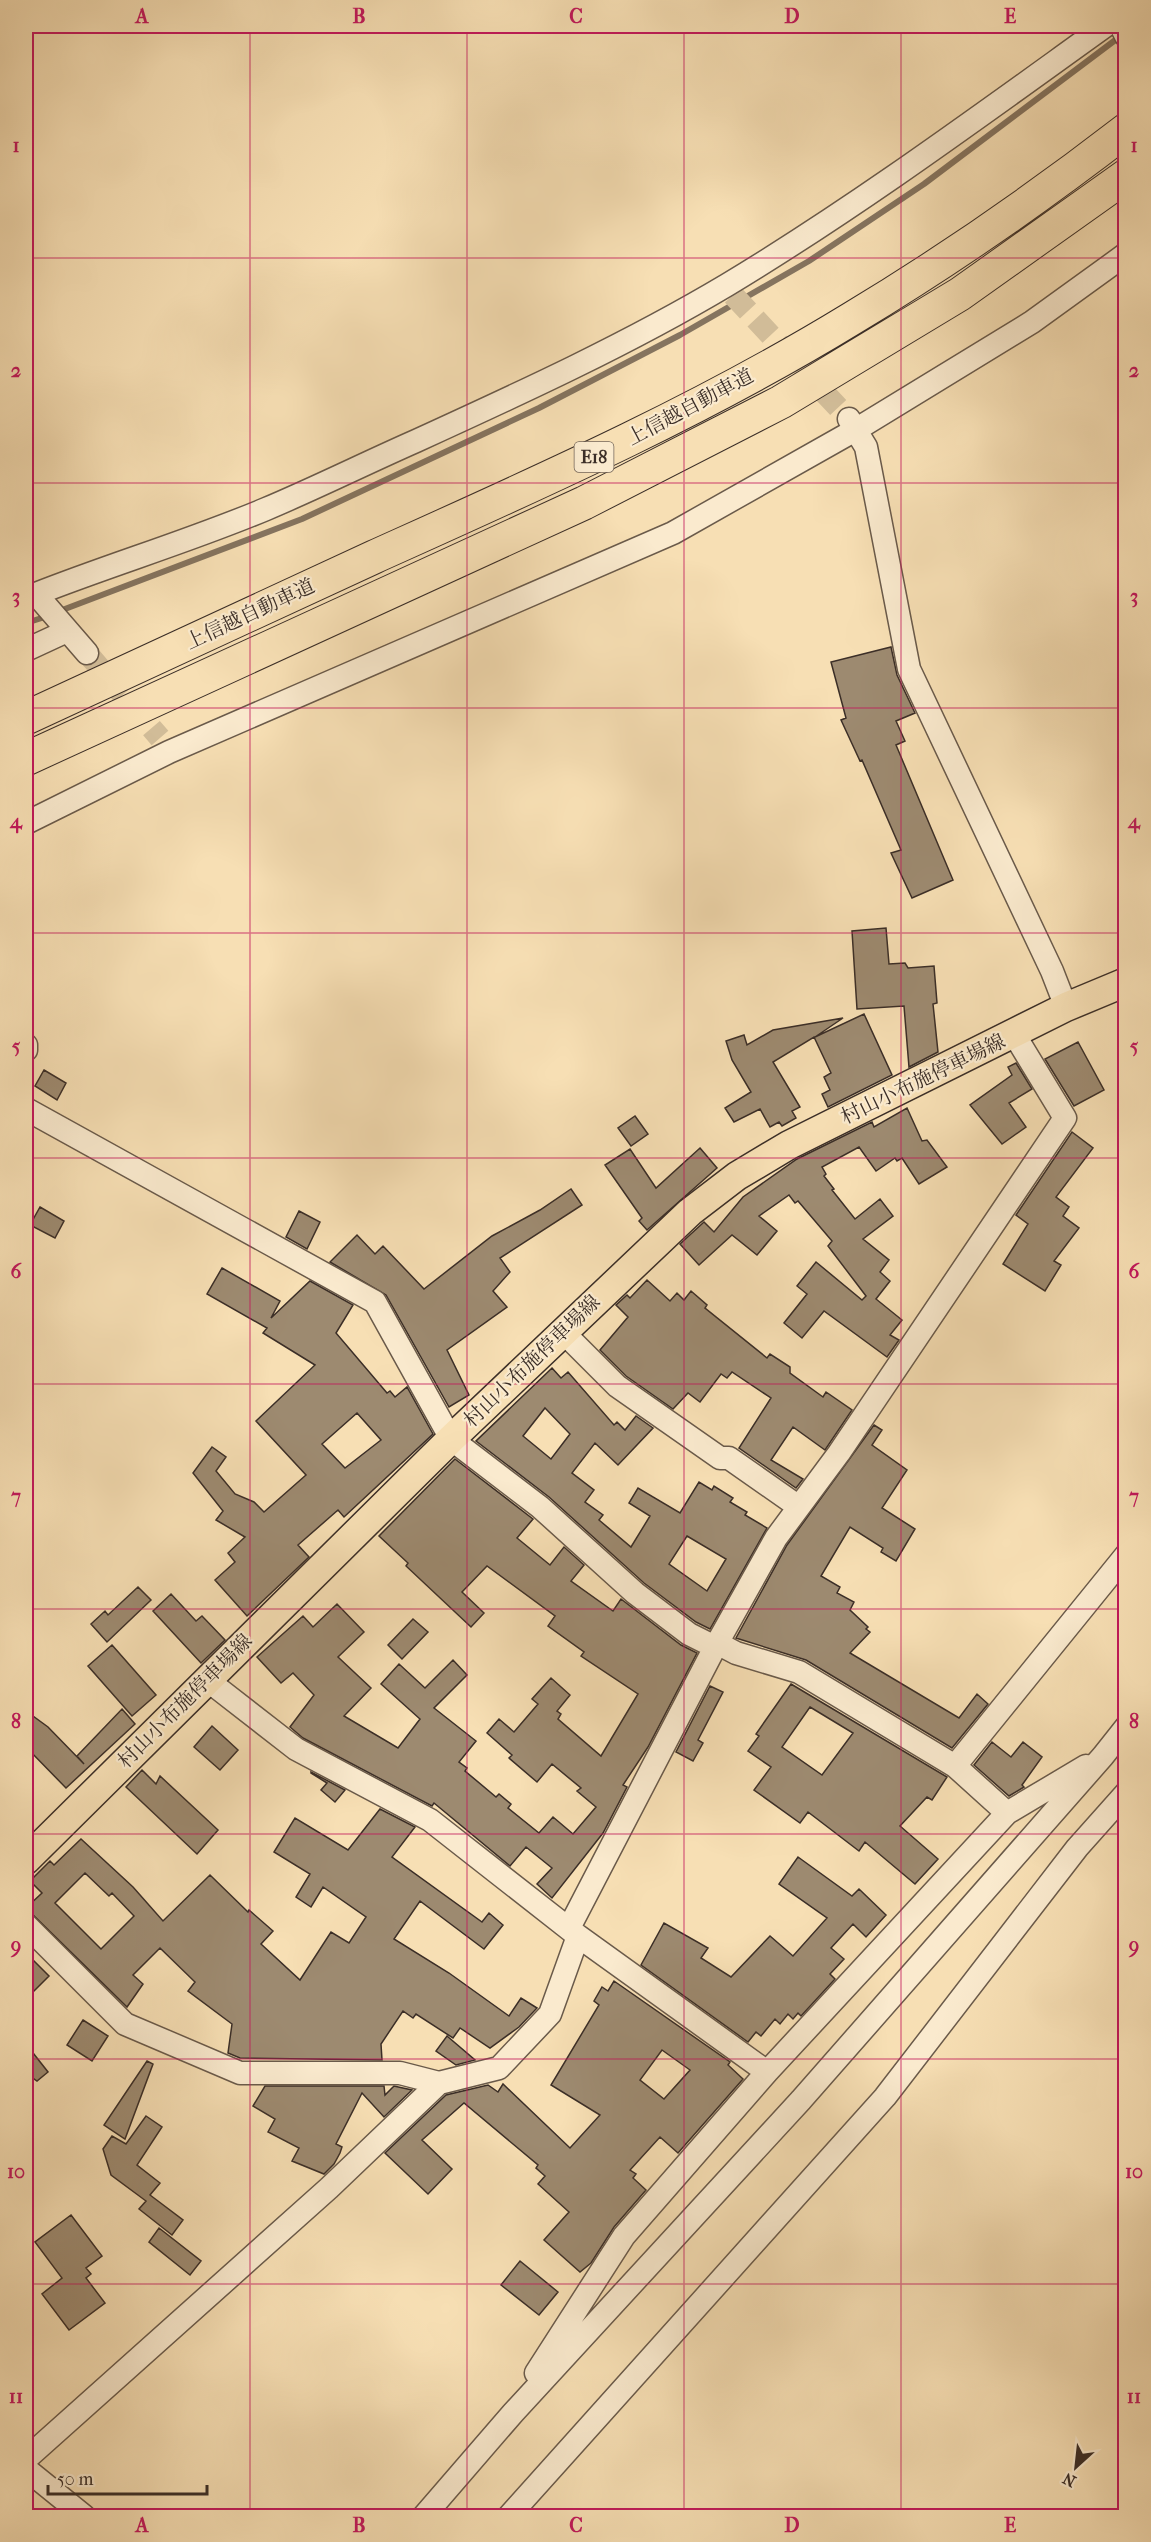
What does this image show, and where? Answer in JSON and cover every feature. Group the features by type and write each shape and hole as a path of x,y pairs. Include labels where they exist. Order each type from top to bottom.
{"highway":[{"name":"上信越自動車道","path":"26,718 569,469 763,369 851,319 935,265 1021,207 1125,130"},
{"name":"上信越自動車道","path":"26,759 584,503 771,408 873,349 960,294 1125,176"}],"main road":[{"name":"村山小布施停車場線","path":"26,1860 206,1679 451,1439 564,1333 642,1254 690,1212 737,1176 789,1145 1066,1006 1125,982"}],"street":[{"path":"87,653 36,594 267,508 530,389 729,290 917,162 1105,26"},
{"path":"1121,26 1125,36"},
{"path":"26,823 165,745 673,533 853,424 1032,322 1125,254"},
{"path":"853,424 866,447 881,512 909,669 1066,1006"},
{"path":"26,650 66,631"},
{"path":"26,1925 125,2024 240,2073 400,2073 439,2083 499,2068 550,2014 573,1932 716,1645 776,1538 800,1507 1065,1118 1014,1034"},
{"path":"26,1108 375,1302 451,1439 540,1507 635,1593 689,1634 736,1653 799,1672 956,1767 1007,1813"},
{"path":"564,1333 617,1386 720,1458 729,1458 800,1507"},
{"path":"956,1767 1125,1555"},
{"path":"206,1679 296,1749 430,1820 573,1932 767,2072"},
{"path":"424,2516 513,2413 801,2100 1125,1727"},
{"path":"513,2413 547,2354 624,2236 767,2072 1007,1813 1125,1742"},
{"path":"509,2517 885,2097 1077,1848 1125,1794"},
{"path":"26,2459 329,2188 439,2083"},
{"path":"26,2469 84,2517"}],"building":[{"path":"891,647 897,675 915,713 896,721 905,741 896,745 953,880 912,898 891,853 901,850 862,760 860,761 841,720 846,718 831,662"},
{"path":"886,928 889,964 905,963 908,968 934,966 937,1003 933,1004 938,1052 909,1067 904,1006 857,1009 852,931"},
{"path":"864,1014 892,1075 828,1107 822,1094 830,1090 824,1077 831,1073 814,1037 773,1062 800,1107 792,1111 796,1118 782,1126 779,1122 770,1127 760,1109 734,1122 725,1108 751,1092 732,1060 726,1041 744,1035 747,1045 773,1030 843,1018 815,1037"},
{"path":"1078,1042 1104,1090 1074,1106 1045,1059"},
{"path":"1016,1063 1032,1089 1009,1103 1026,1127 1002,1144 970,1105 1012,1075 1008,1067"},
{"path":"44,1070 66,1083 57,1100 35,1086"},
{"path":"907,1108 922,1141 927,1140 947,1167 919,1184 902,1158 897,1161 895,1158 876,1171 859,1147 822,1167 826,1174 824,1176 834,1189 832,1190 855,1219 880,1199 893,1216 863,1239 889,1260 880,1272 890,1281 876,1299 902,1320 890,1335 899,1340 887,1357 824,1311 802,1338 784,1323 807,1294 797,1286 816,1262 862,1300 866,1296 828,1246 832,1241 798,1201 795,1203 789,1195 759,1216 777,1231 757,1255 732,1235 699,1265 680,1244 704,1222 714,1232 743,1197 797,1159 872,1122 874,1127"},
{"path":"635,1116 648,1134 631,1146 618,1128"},
{"path":"1072,1132 1093,1148 1056,1197 1069,1207 1063,1216 1079,1228 1054,1261 1061,1265 1045,1291 1003,1264 1028,1224 1016,1215"},
{"path":"700,1148 717,1168 647,1230 639,1221 642,1218 605,1165 630,1149 656,1188"},
{"path":"571,1189 582,1205 500,1258 510,1272 493,1291 507,1307 447,1350 469,1395 449,1407 386,1295 330,1262 357,1235 375,1254 383,1246 424,1289 492,1236 540,1210"},
{"path":"40,1207 64,1221 55,1238 30,1225"},
{"path":"299,1211 320,1222 307,1249 286,1237"},
{"path":"222,1268 280,1301 271,1318 310,1281 353,1305 336,1333 387,1393 390,1391 395,1397 407,1387 433,1434 344,1517 338,1510 298,1545 309,1557 247,1616 215,1580 235,1562 228,1553 245,1537 216,1520 223,1511 193,1473 212,1447 226,1457 216,1471 235,1494 254,1502 264,1512 306,1475 256,1421 315,1365 263,1333 267,1328 207,1294","holes":["357,1413 381,1440 345,1468 322,1444"]},
{"path":"647,1280 670,1301 677,1293 684,1300 691,1291 707,1305 705,1308 767,1358 770,1354 790,1367 790,1373 823,1397 826,1392 852,1410 825,1450 793,1427 771,1460 803,1479 796,1488 739,1448 771,1398 732,1372 727,1378 721,1374 700,1402 688,1393 673,1409 626,1376 600,1350 628,1317 616,1305 627,1295 630,1298"},
{"path":"552,1368 561,1378 568,1372 614,1425 617,1422 625,1430 636,1416 653,1428 618,1465 595,1443 572,1473 594,1490 585,1502 603,1515 599,1520 631,1547 650,1516 629,1503 638,1488 680,1513 699,1482 712,1490 714,1486 733,1498 730,1502 747,1512 745,1515 767,1528 710,1629 696,1622 644,1583 549,1497 476,1441","holes":["545,1408 570,1434 551,1459 523,1436","687,1536 726,1559 707,1591 669,1564"]},
{"path":"874,1425 882,1430 872,1445 907,1470 882,1508 915,1529 896,1561 881,1552 883,1548 850,1527 821,1576 840,1587 837,1593 854,1602 850,1610 868,1627 866,1629 870,1632 850,1653 959,1718 977,1694 988,1704 952,1748 806,1660 736,1638 787,1545"},
{"path":"455,1459 533,1519 517,1538 550,1565 564,1547 584,1565 571,1581 613,1611 621,1599 681,1645 697,1653 648,1747 623,1785 627,1787 603,1833 552,1898 537,1884 552,1868 526,1847 510,1866 434,1803 432,1806 303,1738 290,1727 314,1695 293,1673 281,1683 257,1657 303,1616 313,1627 337,1604 364,1632 338,1657 371,1688 344,1716 398,1748 420,1719 381,1684 399,1664 425,1688 453,1660 467,1675 434,1708 476,1741 459,1762 467,1768 465,1771 496,1797 499,1794 511,1804 508,1808 539,1833 553,1817 573,1834 596,1807 577,1791 581,1788 552,1764 537,1782 509,1758 512,1755 487,1733 499,1719 514,1732 538,1704 532,1699 551,1678 570,1695 557,1711 561,1714 558,1719 601,1756 638,1694 581,1656 584,1652 548,1626 555,1616 487,1566 462,1592 484,1613 471,1627 406,1566 408,1563 379,1536"},
{"path":"138,1587 151,1600 107,1642 91,1624 105,1611 108,1615"},
{"path":"171,1594 196,1621 202,1616 225,1640 201,1663 153,1611"},
{"path":"413,1619 428,1632 402,1659 388,1645"},
{"path":"112,1645 156,1695 132,1716 88,1666"},
{"path":"791,1684 947,1777 932,1800 927,1797 900,1826 938,1859 915,1884 865,1842 859,1851 808,1812 800,1823 754,1790 771,1767 748,1751 759,1736 756,1734","holes":["810,1707 853,1733 822,1775 782,1747"]},
{"path":"710,1686 723,1692 698,1740 703,1743 693,1761 676,1752"},
{"path":"122,1709 135,1724 66,1788 26,1747 26,1711 48,1727 84,1764 77,1756"},
{"path":"212,1726 238,1750 220,1770 194,1747"},
{"path":"992,1742 1011,1757 1023,1742 1042,1757 1022,1785 1024,1787 1009,1796 974,1765"},
{"path":"142,1770 156,1784 160,1776 218,1830 197,1854 126,1787"},
{"path":"311,1773 345,1790 335,1802 321,1790 327,1783"},
{"path":"380,1809 415,1827 392,1857 482,1922 489,1913 503,1925 484,1949 420,1901 394,1939 449,1973 509,2016 521,1998 537,2008 519,2027 490,2048 460,2028 453,2038 416,2014 413,2018 403,2011 381,2044 382,2060 240,2058 228,2053 232,2024 188,1991 195,1982 160,1948 133,1975 143,1984 127,2007 26,1908 42,1893 30,1881 50,1861 54,1865 81,1839 133,1887 163,1921 210,1875 248,1912 249,1910 273,1931 261,1944 300,1980 331,1932 349,1943 366,1917 323,1887 311,1907 296,1897 310,1874 274,1852 295,1818 348,1850","holes":["85,1873 109,1896 112,1893 134,1916 101,1949 55,1903"]},
{"path":"798,1857 852,1896 859,1889 886,1915 866,1937 853,1924 831,1948 844,1959 830,1974 835,1979 801,2016 798,2013 793,2019 788,2014 780,2024 775,2019 761,2036 756,2032 748,2042 641,1965 664,1923 708,1948 701,1958 731,1977 770,1936 793,1956 827,1918 779,1884"},
{"path":"26,1953 49,1976 26,1999"},
{"path":"614,1981 730,2062 728,2065 743,2079 678,2153 660,2137 630,2170 636,2174 633,2178 646,2190 614,2227 591,2263 580,2272 544,2240 569,2212 538,2184 545,2176 536,2168 538,2165 464,2103 422,2140 452,2169 428,2194 385,2153 446,2095 488,2085 498,2092 503,2084 570,2148 600,2115 551,2085 599,2005 594,2001 602,1987 608,1991","holes":["662,2050 690,2070 664,2099 640,2080"]},
{"path":"83,2020 108,2036 92,2061 67,2045"},
{"path":"447,2036 475,2060 456,2065 436,2051"},
{"path":"26,2044 48,2072 37,2081 26,2073"},
{"path":"147,2061 153,2064 125,2139 104,2125"},
{"path":"265,2086 384,2086 385,2095 394,2086 412,2090 384,2117 362,2093 336,2144 342,2147 340,2153 334,2164 324,2174 292,2161 299,2148 268,2132 275,2119 253,2106"},
{"path":"146,2116 162,2127 137,2165 160,2183 150,2195 183,2220 172,2235 139,2209 146,2201 111,2175 103,2149 112,2136 126,2144"},
{"path":"71,2215 102,2256 86,2268 91,2274 86,2278 105,2303 69,2330 42,2294 62,2278 35,2242"},
{"path":"159,2228 201,2261 190,2275 149,2242"},
{"path":"520,2261 558,2292 539,2315 501,2285"}],"waterway":[{"path":"26,34 30,26"},
{"path":"57,612 302,519 539,408 680,335 809,261 924,184 1122,35"},
{"path":"26,623 48,616"}],"tunnel":[{"path":"733,295 849,419"},
{"path":"87,653 160,738"}]}
